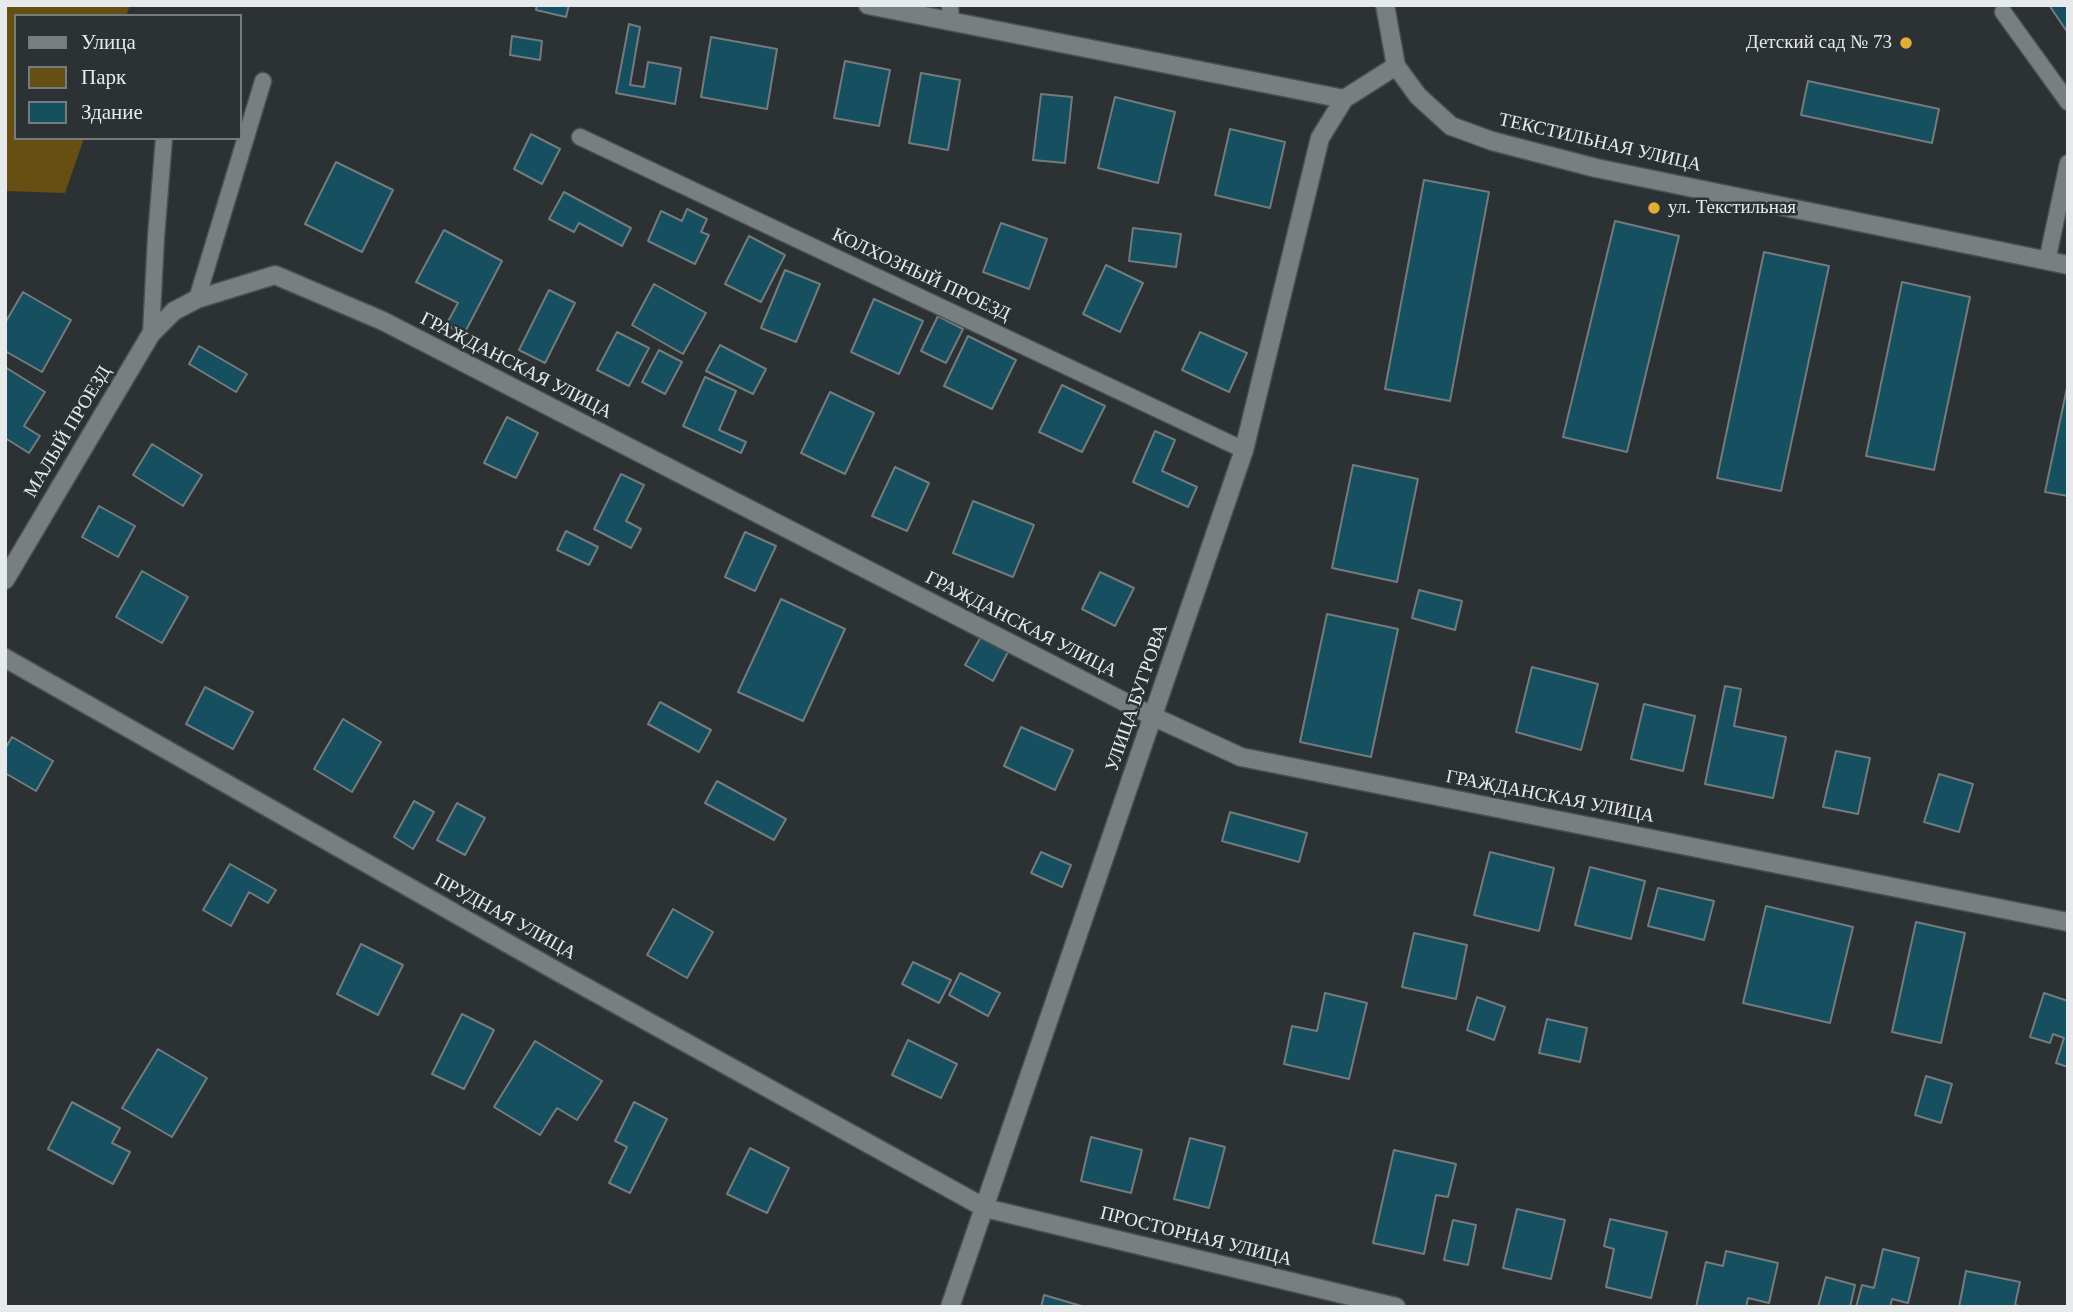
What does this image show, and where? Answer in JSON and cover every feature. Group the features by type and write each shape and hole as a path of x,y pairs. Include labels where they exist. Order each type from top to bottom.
{"street":[{"path":"868,5 951,14 1344,99 1396,66 1385,5"},
{"name":"ТЕКСТИЛЬНАЯ УЛИЦА","path":"1396,66 1418,96 1451,126 1492,141 1596,168 2068,265"},
{"name":"УЛИЦА БУГРОВА","path":"950,1307 1244,450 1321,138 1344,99"},
{"name":"ГРАЖДАНСКАЯ УЛИЦА","path":"174,312 197,299 275,275 371,316 1152,716 1241,757 2068,922"},
{"name":"МАЛЫЙ ПРОЕЗД","path":"5,580 151,334 174,312"},
{"name":"ПРУДНАЯ УЛИЦА","path":"5,658 561,973 985,1208"},
{"name":"ПРОСТОРНАЯ УЛИЦА","path":"985,1208 1396,1307"}],"lane":[{"path":"2003,12 2068,102"},
{"path":"197,299 263,81"},
{"name":"КОЛХОЗНЫЙ ПРОЕЗД","path":"580,137 1244,450"},
{"path":"151,334 164,140"},
{"path":"2047,261 2068,163"}],"green space":[{"path":"5,5 130,5 127,14 14,14 14,140 83,140 65,193 5,191"}],"building":[{"path":"537,5 569,5 566,17 536,10"},
{"path":"2049,5 2068,5 2068,33"},
{"path":"629,24 640,27 630,85 644,87 648,62 681,68 675,104 616,93"},
{"path":"512,36 542,41 540,60 510,55"},
{"path":"711,37 777,49 767,109 701,97"},
{"path":"845,61 890,70 879,126 834,118"},
{"path":"921,73 960,80 948,150 909,143"},
{"path":"1808,81 1939,109 1932,143 1801,115"},
{"path":"1041,94 1072,97 1065,163 1033,160"},
{"path":"1115,97 1175,112 1158,183 1098,168"},
{"path":"1230,129 1285,142 1270,208 1215,195"},
{"path":"531,134 560,149 542,184 514,169"},
{"path":"336,162 393,190 362,252 305,224"},
{"path":"1424,180 1489,192 1450,401 1385,389"},
{"path":"564,192 631,228 622,246 579,223 574,232 549,219"},
{"path":"687,209 707,219 701,232 709,235 695,264 648,241 661,211 682,221"},
{"path":"1615,221 1679,236 1627,452 1563,437"},
{"path":"1001,223 1047,239 1029,289 983,272"},
{"path":"1133,228 1181,234 1176,267 1129,261"},
{"path":"444,230 502,261 464,334 446,325 458,303 416,282"},
{"path":"749,236 785,255 761,302 725,284"},
{"path":"1764,252 1829,266 1781,491 1717,478"},
{"path":"1106,265 1143,283 1120,332 1083,314"},
{"path":"785,270 820,284 796,342 761,328"},
{"path":"1902,282 1970,297 1934,470 1866,456"},
{"path":"654,284 706,313 683,354 632,325"},
{"path":"549,290 575,303 545,363 519,350"},
{"path":"23,292 71,320 42,372 5,351 5,323"},
{"path":"874,299 923,321 899,374 851,352"},
{"path":"938,316 963,329 946,363 921,351"},
{"path":"617,332 649,348 629,386 597,370"},
{"path":"1200,332 1247,353 1229,392 1182,370"},
{"path":"968,336 1016,360 992,409 944,386"},
{"path":"720,345 766,369 753,394 706,371"},
{"path":"199,346 247,374 236,392 189,364"},
{"path":"659,350 682,362 665,394 642,382"},
{"path":"5,367 45,392 24,426 40,436 29,453 5,438"},
{"path":"705,377 736,391 719,430 746,442 741,453 683,426"},
{"path":"2068,383 2068,496 2045,492"},
{"path":"1062,385 1105,406 1082,452 1039,432"},
{"path":"830,392 874,413 845,474 801,453"},
{"path":"507,417 538,433 516,478 484,463"},
{"path":"1155,431 1175,440 1162,471 1197,487 1188,507 1133,482"},
{"path":"152,444 202,475 183,506 133,475"},
{"path":"1353,465 1418,479 1397,582 1332,568"},
{"path":"895,467 929,483 907,531 872,516"},
{"path":"621,474 644,485 626,521 641,529 631,548 594,529"},
{"path":"973,501 1034,525 1013,577 953,553"},
{"path":"99,506 135,526 118,557 82,537"},
{"path":"566,531 598,547 589,565 557,550"},
{"path":"745,532 776,546 755,591 725,577"},
{"path":"142,571 188,597 162,643 116,617"},
{"path":"1100,572 1134,588 1115,626 1082,609"},
{"path":"1419,590 1462,601 1455,630 1412,618"},
{"path":"781,599 845,629 803,721 738,692"},
{"path":"1327,614 1398,629 1371,757 1300,742"},
{"path":"982,635 1009,650 993,681 965,665"},
{"path":"1532,667 1598,684 1581,750 1516,732"},
{"path":"1725,686 1741,689 1734,726 1786,737 1773,798 1705,784"},
{"path":"205,687 253,712 233,749 186,724"},
{"path":"660,702 711,730 699,752 648,724"},
{"path":"1644,704 1695,716 1683,771 1631,759"},
{"path":"343,719 381,742 352,792 314,769"},
{"path":"1021,727 1073,750 1055,790 1004,766"},
{"path":"12,737 53,761 36,791 5,773 5,749"},
{"path":"1836,751 1870,758 1858,814 1823,807"},
{"path":"1939,774 1973,784 1959,832 1924,822"},
{"path":"717,781 786,819 774,840 705,803"},
{"path":"414,801 434,812 413,849 394,837"},
{"path":"457,803 485,818 465,855 437,840"},
{"path":"1230,812 1307,833 1299,862 1222,841"},
{"path":"1041,852 1071,865 1062,887 1031,873"},
{"path":"1490,852 1554,868 1539,931 1474,915"},
{"path":"230,864 276,890 268,903 249,892 231,926 203,910"},
{"path":"1590,867 1645,881 1631,939 1575,925"},
{"path":"1658,888 1714,901 1704,940 1648,926"},
{"path":"1766,906 1853,927 1830,1023 1743,1003"},
{"path":"673,909 713,932 687,978 647,955"},
{"path":"1916,922 1965,933 1941,1043 1892,1032"},
{"path":"1414,933 1467,945 1456,999 1402,987"},
{"path":"361,944 403,965 378,1015 337,994"},
{"path":"913,962 951,980 939,1003 902,984"},
{"path":"960,973 1000,993 988,1016 949,995"},
{"path":"1325,993 1367,1003 1349,1079 1284,1064 1292,1026 1317,1031"},
{"path":"2044,993 2068,1001 2068,1067 2056,1063 2064,1038 2053,1034 2050,1043 2030,1037"},
{"path":"1477,997 1505,1007 1494,1040 1467,1030"},
{"path":"462,1014 494,1030 464,1089 432,1074"},
{"path":"1547,1019 1587,1028 1580,1062 1539,1053"},
{"path":"908,1040 957,1064 941,1098 892,1075"},
{"path":"535,1041 602,1081 577,1120 557,1108 540,1135 494,1107"},
{"path":"158,1049 207,1078 172,1137 122,1108"},
{"path":"1926,1076 1952,1084 1941,1123 1915,1115"},
{"path":"72,1102 120,1128 112,1143 130,1152 113,1184 48,1149"},
{"path":"634,1102 667,1119 630,1193 609,1183 627,1147 615,1141"},
{"path":"1091,1137 1142,1150 1131,1193 1081,1181"},
{"path":"1190,1138 1225,1147 1209,1208 1174,1199"},
{"path":"750,1148 789,1168 767,1213 727,1194"},
{"path":"1394,1150 1456,1164 1448,1197 1436,1195 1424,1254 1373,1243"},
{"path":"1517,1209 1565,1220 1551,1279 1503,1268"},
{"path":"1610,1219 1667,1232 1651,1298 1606,1287 1614,1249 1604,1246"},
{"path":"1453,1220 1476,1225 1468,1265 1444,1260"},
{"path":"1883,1249 1919,1258 1908,1303 1892,1299 1890,1307 1856,1307 1862,1285 1874,1288"},
{"path":"1726,1251 1778,1263 1769,1303 1748,1298 1746,1307 1696,1307 1706,1262 1723,1266"},
{"path":"1966,1271 2020,1282 2015,1305 2024,1307 1959,1307"},
{"path":"1826,1277 1855,1285 1850,1307 1818,1307"},
{"path":"1044,1295 1085,1307 1041,1307"}],"place":[{"name":"Детский сад № 73","path":"1906,43"},
{"name":"ул. Текстильная","path":"1654,208"}]}
